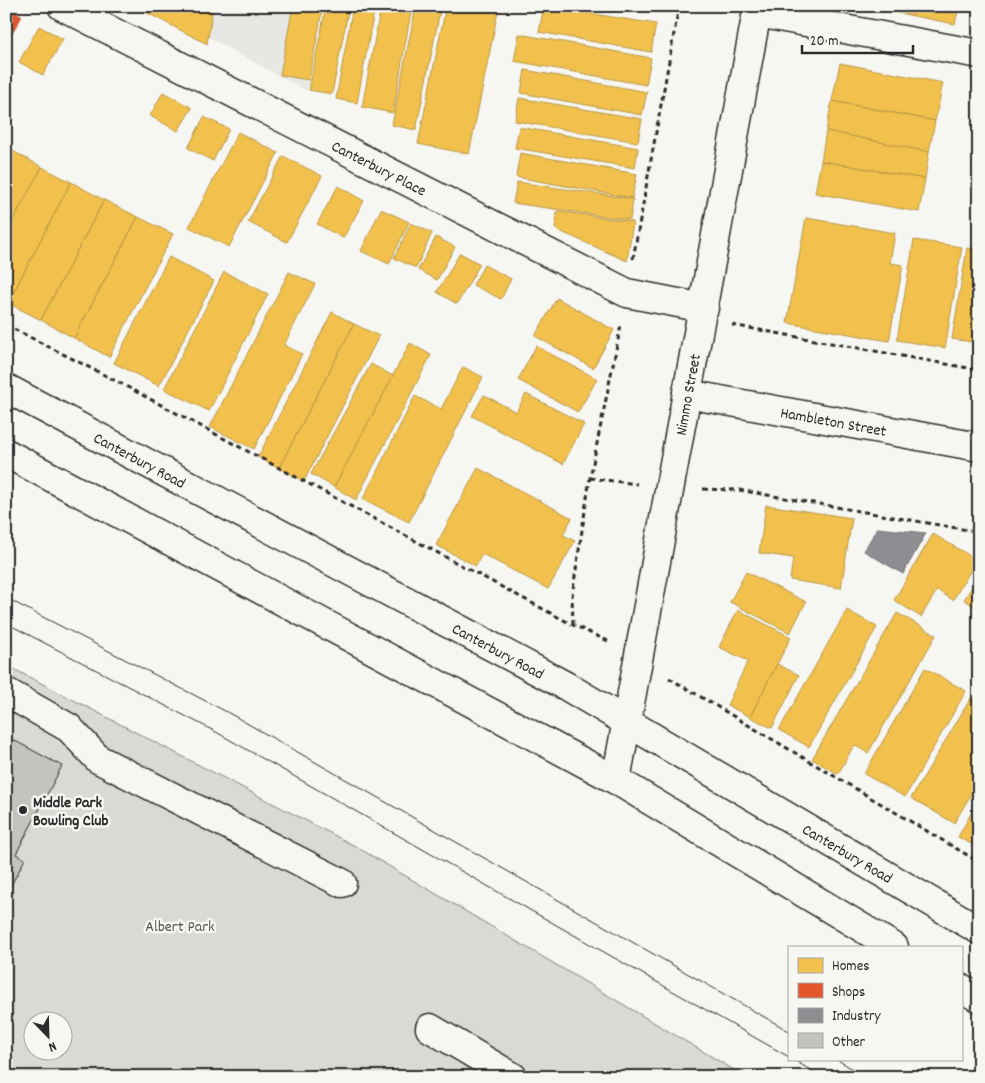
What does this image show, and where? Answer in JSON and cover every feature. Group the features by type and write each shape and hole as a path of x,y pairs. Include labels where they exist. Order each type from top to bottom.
{"main road":[{"name":"Canterbury Place","path":"62,6 626,293 702,315"},
{"path":"758,10 979,54"},
{"name":"Nimmo Street","path":"616,780 758,10"},
{"name":"Canterbury Road","path":"6,388 557,682 979,930"},
{"name":"Hambleton Street","path":"687,394 979,447"},
{"path":"6,453 616,780 892,946"},
{"path":"6,692 69,728 98,759 342,883"},
{"path":"962,989 979,998"},
{"path":"430,1028 513,1077"}],"path":[{"path":"573,625 572,596 590,478 680,6"},
{"path":"702,315 724,324 979,370"},
{"path":"6,325 120,383 573,625 613,644 979,862"},
{"path":"590,478 670,488 739,490 979,532"}],"shaded area":[{"path":"151,6 323,6 307,91"}],"green space":[{"name":"Albert Park","path":"6,665 355,846 746,1077 6,1077"}],"building: Homes":[{"path":"134,6 213,6 207,44"},
{"path":"293,6 323,6 309,80 280,75"},
{"path":"326,6 349,6 332,94 309,90"},
{"path":"353,6 375,6 357,103 336,99"},
{"path":"381,6 412,6 393,113 362,107"},
{"path":"416,6 441,6 416,130 392,125"},
{"path":"446,6 499,6 469,154 418,144"},
{"path":"544,6 656,24 651,52 539,32"},
{"path":"862,6 959,6 955,24"},
{"path":"39,26 63,39 43,75 19,62"},
{"path":"519,34 651,58 646,85 514,61"},
{"path":"840,63 943,83 935,121 832,101"},
{"path":"525,70 647,92 642,115 521,93"},
{"path":"163,92 192,108 178,131 150,116"},
{"path":"519,98 642,119 638,142 515,121"},
{"path":"832,101 935,121 929,152 826,131"},
{"path":"204,117 229,129 213,161 188,148"},
{"path":"519,127 638,148 635,168 515,148"},
{"path":"826,131 929,152 925,179 821,161"},
{"path":"238,132 278,153 229,247 189,227"},
{"path":"9,149 42,167 6,233 6,154"},
{"path":"520,153 637,174 632,198 516,177"},
{"path":"283,156 322,176 287,242 248,222"},
{"path":"821,161 925,179 919,212 815,193"},
{"path":"42,167 71,182 8,303 6,302 6,233"},
{"path":"71,182 104,200 41,320 8,303"},
{"path":"517,182 633,199 630,220 513,203"},
{"path":"338,186 364,201 343,238 317,224"},
{"path":"104,200 138,217 74,338 41,320"},
{"path":"381,209 409,222 389,264 361,251"},
{"path":"557,211 633,222 627,261 555,229"},
{"path":"138,217 173,234 109,357 74,338"},
{"path":"806,218 895,233 890,263 903,265 889,341 787,323"},
{"path":"411,223 432,233 416,268 394,258"},
{"path":"436,237 455,247 437,280 418,270"},
{"path":"914,240 962,247 945,348 897,340"},
{"path":"967,248 979,250 979,343 952,339"},
{"path":"460,253 480,264 457,304 437,292"},
{"path":"169,257 214,281 159,386 114,363"},
{"path":"484,265 511,279 501,299 473,285"},
{"path":"224,272 268,294 209,411 164,389"},
{"path":"289,272 315,284 284,345 302,354 254,449 210,427"},
{"path":"557,298 614,330 593,368 535,336"},
{"path":"332,312 354,324 279,468 258,457"},
{"path":"354,324 379,336 304,481 279,468"},
{"path":"410,343 431,355 356,500 334,487"},
{"path":"536,346 597,379 578,412 518,380"},
{"path":"371,364 393,376 334,487 311,474"},
{"path":"463,367 483,377 409,522 363,499 415,396 441,409"},
{"path":"526,394 584,424 563,464 472,416 484,395 516,412"},
{"path":"478,468 572,518 563,535 575,541 548,589 482,554 476,566 436,545"},
{"path":"766,505 852,518 841,588 790,580 793,558 759,553"},
{"path":"933,534 977,560 953,600 937,590 921,617 894,600"},
{"path":"746,572 806,602 790,633 730,602"},
{"path":"979,575 979,609 964,600"},
{"path":"738,610 791,637 750,717 727,705 748,661 719,647"},
{"path":"847,610 877,627 809,747 779,730"},
{"path":"897,613 936,635 868,753 854,745 838,774 812,759"},
{"path":"777,664 799,675 772,728 750,717"},
{"path":"925,668 966,691 905,797 864,774"},
{"path":"971,698 979,702 979,781 954,823 911,798"},
{"path":"979,799 979,848 958,837"}],"building: Shops":[{"path":"6,7 22,16 6,44"}],"building: Industry":[{"path":"877,528 926,533 903,574 864,551"}],"building: Other":[{"name":"Middle Park Bowling Club","path":"6,736 62,766 16,854 25,859 6,895"}],"tram line":[{"path":"6,598 227,712 788,1030"},
{"path":"6,623 216,732 788,1056"},
{"path":"794,1060 822,1077"},
{"path":"838,1060 866,1077"}],"place":[{"name":"Middle Park Bowling Club","path":"23,810"}]}
